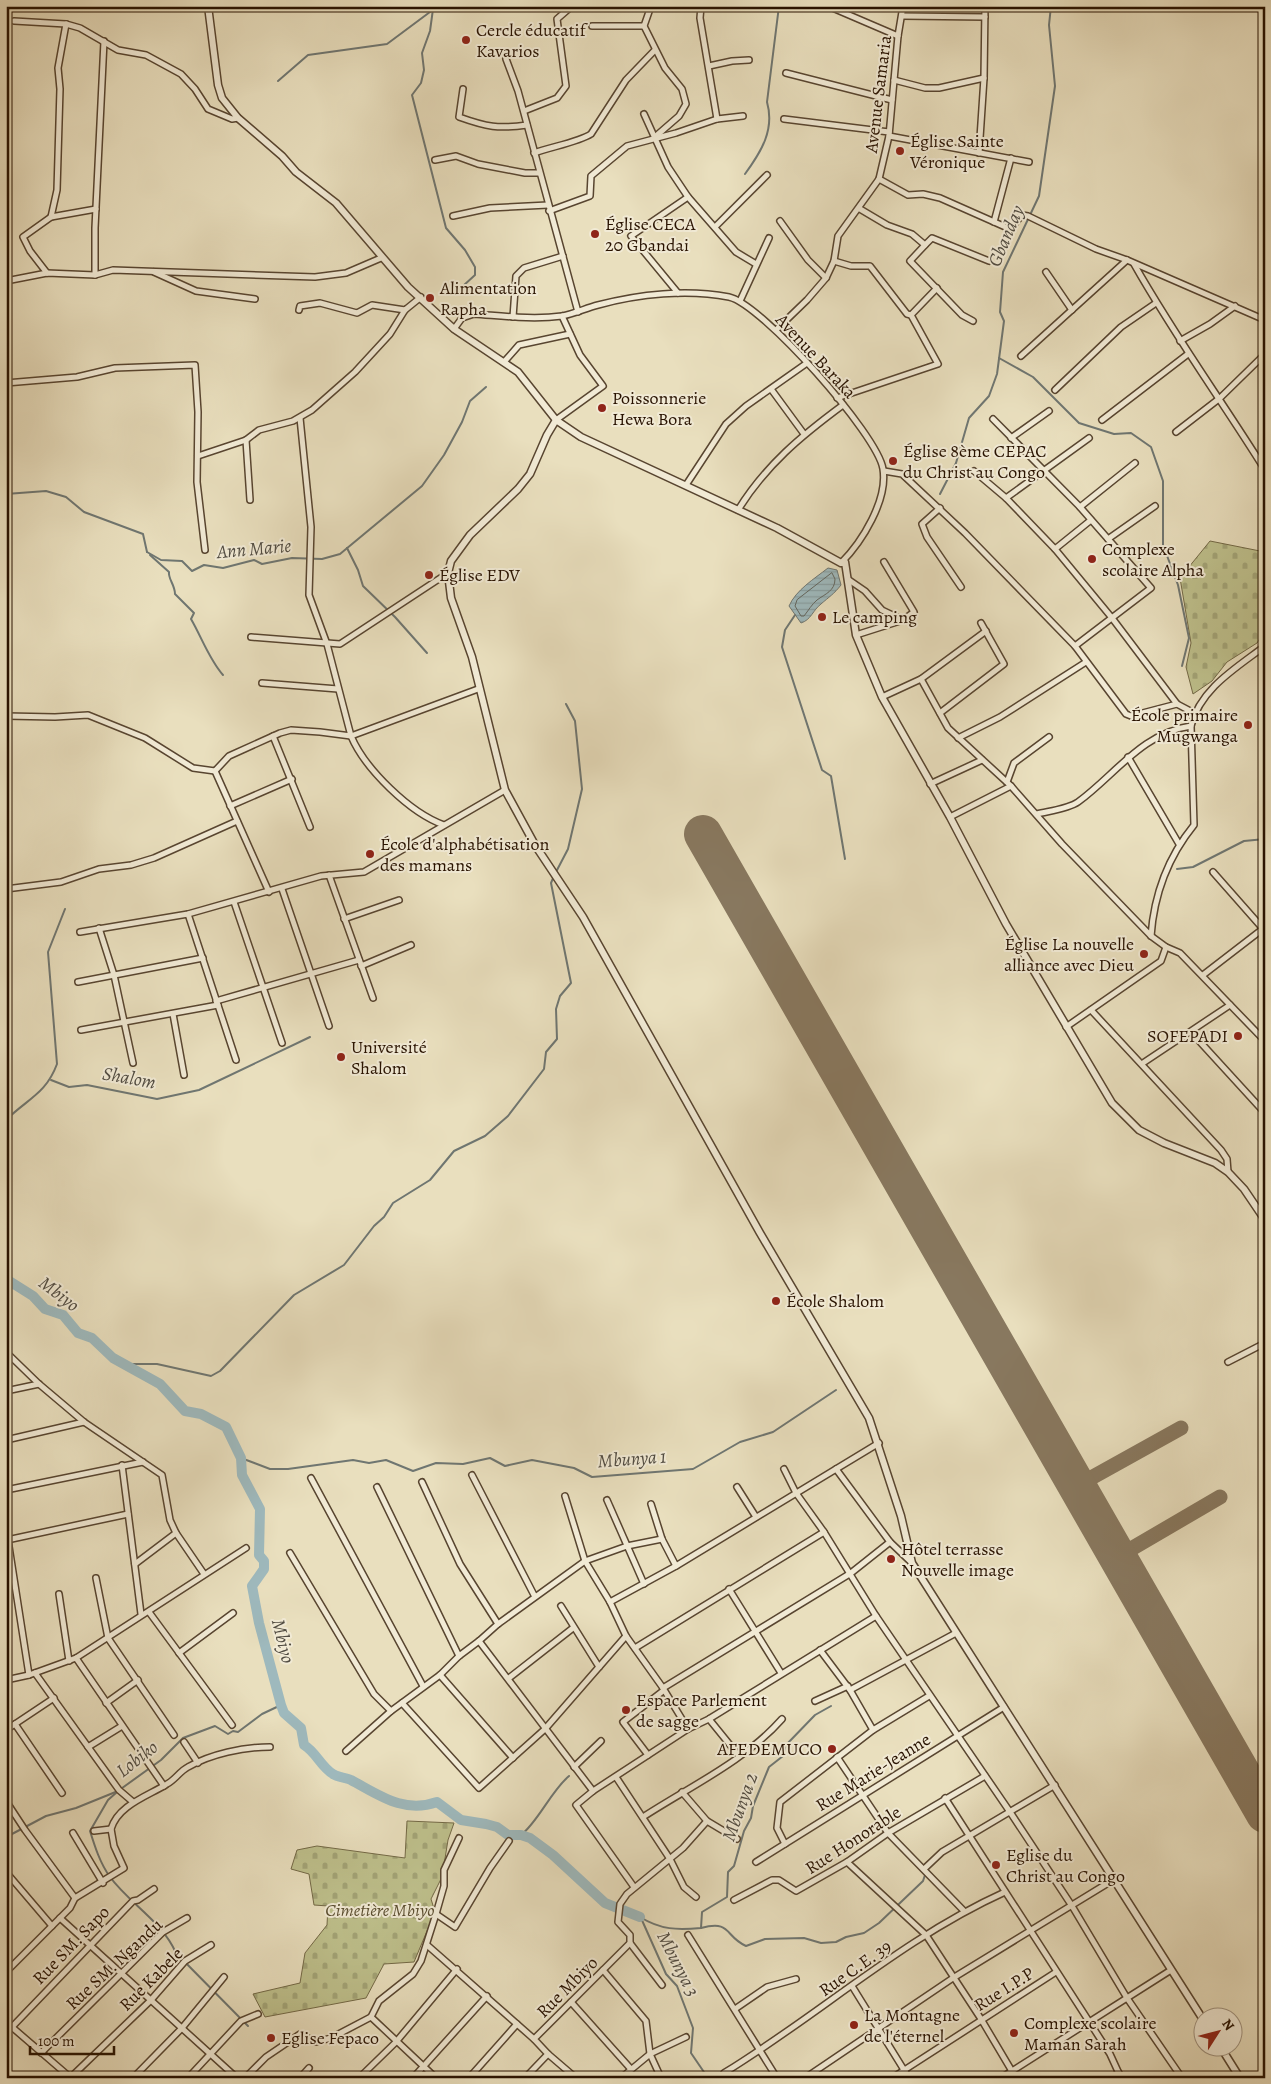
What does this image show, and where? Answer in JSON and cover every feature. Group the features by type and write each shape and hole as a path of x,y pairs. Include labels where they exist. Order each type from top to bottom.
{"street":[{"path":"208,6 218,85 222,98 238,118 282,156 296,172 336,203 381,258 408,287 454,329 518,372 556,420 581,437 738,510 841,563 845,562 850,580 856,635 882,697 950,817 1006,924 1112,1103 1139,1130 1164,1143 1215,1163 1228,1172 1244,1189 1265,1220"},
{"path":"524,111 557,98 566,86 557,19 572,6"},
{"path":"651,6 644,26 665,68 682,89 686,104 679,116 655,137"},
{"path":"701,6 700,18 717,119"},
{"path":"828,6 898,36"},
{"name":"Avenue Samaria","path":"777,329 807,300 826,278 834,261 838,236 860,209 879,179 889,134 898,36 903,6"},
{"path":"980,153 985,6"},
{"path":"902,16 985,17"},
{"path":"14,21 66,24 80,28 118,50 146,55 181,74 195,89 208,109 232,119 238,118"},
{"path":"51,217 56,190 60,89 58,68 66,24"},
{"path":"592,26 644,26"},
{"path":"95,275 96,209 104,41"},
{"path":"534,152 567,142 582,140 591,134 626,80 655,50"},
{"path":"506,59 524,111 548,208 578,312"},
{"path":"709,66 732,61 749,60"},
{"path":"786,73 892,100"},
{"path":"894,80 925,88 939,88 984,78"},
{"path":"463,89 459,117 480,125 502,129 527,125"},
{"path":"644,114 668,167 688,197 736,252 756,264"},
{"path":"453,216 490,208 548,208 590,196 591,176 627,146 655,137 676,133 717,119 743,116"},
{"path":"784,119 889,134 1029,162"},
{"path":"435,160 456,156 487,166 525,173 539,173"},
{"path":"994,222 1011,158"},
{"path":"715,227 767,175"},
{"path":"879,179 908,195 922,194 940,198 1010,229 1022,215 1029,216 1096,249 1127,260 1264,319 1265,310"},
{"path":"678,293 631,236 688,197"},
{"path":"47,273 30,251 23,237 51,217 96,209"},
{"path":"860,209 887,225 912,234 925,245"},
{"path":"780,221 808,260 826,278"},
{"path":"740,301 769,238"},
{"path":"973,320 962,315 910,261 932,238 990,261"},
{"path":"513,316 516,276 524,268 563,256"},
{"path":"6,281 47,273 95,275 113,270 315,277 346,274 381,258"},
{"path":"1021,356 1127,260"},
{"path":"834,261 851,266 870,266 907,314 911,315 938,364 837,398"},
{"path":"1134,264 1188,354 1220,398 1265,470"},
{"path":"152,271 196,291 256,299"},
{"path":"1046,272 1072,310"},
{"path":"911,315 937,288"},
{"name":"Avenue Baraka","path":"454,329 462,318 474,314 562,316 631,299 678,293 730,297 740,301 777,329 843,405 880,456 884,471"},
{"path":"198,456 246,440 260,430 300,418 355,372 390,334 405,310 421,297"},
{"path":"299,310 300,306 320,303 357,314 372,306 405,310"},
{"path":"1055,390 1121,326 1156,303"},
{"path":"1180,341 1210,324 1235,306"},
{"path":"562,316 589,368 603,386 556,420 546,435 530,474 518,489 470,535 451,561 448,573 451,598 472,657 478,688 505,790 535,845 583,917 760,1233 869,1418 879,1443 901,1516 912,1563"},
{"path":"504,362 519,345 570,334"},
{"path":"1102,420 1188,354"},
{"path":"1176,432 1220,398 1265,354"},
{"path":"686,485 726,424 746,406 807,363"},
{"path":"6,383 77,377 116,368 196,365 197,482 205,550"},
{"path":"771,389 804,434"},
{"path":"738,510 756,482 804,434 843,405"},
{"path":"1011,438 1049,411"},
{"path":"300,418 311,527 309,595 327,644 351,736 357,749 394,792 427,819 444,825"},
{"path":"993,419 1080,507 1151,588 1075,646"},
{"path":"1006,498 1088,438"},
{"path":"246,440 250,500"},
{"path":"1080,507 1135,463"},
{"path":"841,563 855,549 869,526 883,486 884,471 902,474 940,508 1075,646 1126,714 1131,716 1177,704"},
{"path":"974,471 1006,498 1055,549 1112,618 1177,704 1194,712"},
{"path":"1108,539 1155,506"},
{"path":"940,508 922,524 927,537 961,587"},
{"path":"1055,549 1091,520"},
{"path":"856,635 903,620 914,612 884,562"},
{"path":"251,637 340,644 448,573"},
{"path":"850,580 865,591 882,610 903,620"},
{"path":"940,713 1004,664 981,623"},
{"path":"882,697 920,679 986,632"},
{"path":"1151,936 1152,920 1166,870 1179,844 1194,825 1191,726 1194,712 1214,685 1265,646"},
{"path":"958,738 1000,717 1086,662"},
{"path":"920,679 948,728 1009,784 1062,844 1151,936 1166,948 1180,953 1265,1041"},
{"path":"262,682 338,689"},
{"path":"215,771 229,756 291,730 351,736 478,688"},
{"path":"6,716 55,717 88,715 146,738 193,768 215,771"},
{"path":"1037,814 1076,803 1128,757 1174,729 1191,726"},
{"path":"273,736 310,827"},
{"path":"950,817 1009,784 1014,763 1049,737"},
{"path":"1128,757 1179,844"},
{"path":"930,784 982,760"},
{"path":"215,771 269,892"},
{"path":"230,806 292,779"},
{"path":"80,932 188,914 329,874 364,872 505,790"},
{"path":"6,890 61,882 99,869 131,865 154,858 237,821"},
{"path":"1202,975 1264,929 1213,872"},
{"path":"329,874 372,998"},
{"path":"282,888 329,1026"},
{"path":"344,919 399,900"},
{"path":"234,902 282,1043"},
{"path":"188,914 236,1060"},
{"path":"99,928 114,975 133,1063"},
{"path":"361,966 411,945"},
{"path":"1066,1027 1161,962 1166,948"},
{"path":"78,982 202,958"},
{"path":"82,1030 173,1014 217,1003 359,960"},
{"path":"1143,1064 1230,1006"},
{"path":"1091,1010 1221,1150 1227,1159 1228,1172"},
{"path":"173,1014 184,1075"},
{"path":"1192,1032 1265,1112"},
{"path":"1228,1362 1265,1342"},
{"path":"6,1352 39,1384 84,1422 162,1475 170,1520 176,1533 204,1574"},
{"path":"6,1392 39,1384"},
{"path":"6,1440 84,1422"},
{"path":"610,1602 676,1566 879,1443"},
{"path":"6,1490 143,1462"},
{"path":"122,1465 141,1614"},
{"path":"784,1469 796,1493 851,1573 876,1616 908,1660 929,1696 1010,1812 1072,1906 1128,1998 1182,2078"},
{"path":"836,1469 890,1542 912,1563 1194,2006"},
{"path":"472,1475 534,1595"},
{"path":"312,1478 423,1686"},
{"path":"422,1482 460,1564 498,1624"},
{"path":"377,1487 459,1656"},
{"path":"737,1487 756,1517"},
{"path":"565,1496 585,1560 610,1602 626,1636 688,1729"},
{"path":"607,1500 644,1584"},
{"path":"651,1504 662,1539 676,1566"},
{"path":"29,1675 7,1540 128,1514"},
{"path":"635,1648 824,1532"},
{"path":"135,1564 176,1533"},
{"path":"346,1751 534,1595 585,1560 627,1546 662,1539"},
{"path":"648,1755 623,1722 663,1690 851,1573 890,1542"},
{"path":"6,1680 29,1675 76,1658 141,1614 149,1612 246,1548"},
{"path":"290,1552 374,1694 392,1711"},
{"path":"96,1578 108,1638 174,1735"},
{"path":"729,1589 781,1673"},
{"path":"59,1594 69,1661"},
{"path":"561,1606 599,1667"},
{"path":"149,1612 232,1725"},
{"path":"179,1653 233,1613"},
{"path":"634,1887 576,1805 593,1791 688,1729 709,1719 876,1616"},
{"path":"509,1678 573,1628"},
{"path":"815,1701 849,1688 908,1660 956,1633"},
{"path":"402,1704 479,1788 546,1729 626,1636"},
{"path":"479,1642 509,1678 593,1791"},
{"path":"820,1650 849,1688 873,1730"},
{"path":"76,1658 164,1786"},
{"path":"35,1673 118,1790 133,1802"},
{"path":"440,1674 513,1758"},
{"path":"106,1703 138,1680"},
{"path":"785,1844 776,1828 780,1802 873,1730 929,1696"},
{"path":"6,1729 54,1698"},
{"name":"Rue Marie-Jeanne","path":"756,1862 1004,1707"},
{"path":"709,1719 739,1756"},
{"path":"643,1817 739,1756 771,1732 782,1719"},
{"path":"15,1724 62,1793"},
{"path":"88,1748 122,1726"},
{"path":"184,1742 198,1763"},
{"path":"574,1767 601,1742"},
{"path":"94,1831 111,1829 133,1802 164,1786 187,1767 252,1747 270,1747"},
{"path":"838,1757 888,1832 964,1911"},
{"name":"Rue Honorable","path":"734,1900 772,1880 779,1880 796,1891 847,1862 888,1832 985,1776"},
{"path":"616,1777 670,1859 684,1887 696,1897"},
{"path":"924,1869 942,1852 1055,1785"},
{"path":"682,1792 707,1820 737,1839"},
{"path":"945,1798 1110,2054 1120,2076 1111,2078"},
{"path":"6,1801 24,1830 75,1898"},
{"path":"662,1985 630,1943 630,1935 618,1922 618,1910 620,1904 634,1887 683,1848 707,1820"},
{"path":"6,1972 70,1908 75,1898 103,1883 125,1867 114,1846 111,1829"},
{"path":"73,1833 103,1883"},
{"path":"244,2078 266,2057 300,2034 316,2042 331,2038 371,2017 379,2001 413,1974 422,1961 444,1886 444,1870 459,1838"},
{"path":"436,1914 455,1927 490,1868 509,1841"},
{"path":"847,1862 926,1935 981,2019 1016,2078"},
{"path":"6,1872 52,1926"},
{"path":"804,2078 953,1978 1113,1880"},
{"name":"Rue SM. Sapo","path":"12,2027 133,1900 138,1900 154,1889"},
{"name":"Rue C.E. 39","path":"724,2073 760,2051 926,1935 964,1911 1005,1892"},
{"path":"60,1918 237,2078"},
{"name":"Rue SM. Ngandu","path":"41,2053 163,1932 187,1918"},
{"path":"688,1935 777,2078"},
{"name":"Rue Mbiyo","path":"576,2078 534,2039 630,1943"},
{"name":"Rue Kabele","path":"70,2078 151,2000 185,1961 211,1945"},
{"path":"427,1945 457,1969 534,2039"},
{"path":"359,2078 396,2042 457,1969"},
{"path":"603,1970 646,2022 650,2054 662,2078"},
{"path":"1001,2078 1171,1970"},
{"name":"Rue I.P.P","path":"892,2078 1056,1972"},
{"path":"133,2078 182,2028 224,1977"},
{"path":"735,2009 767,1987 796,1979"},
{"path":"852,1986 909,2078"},
{"path":"414,2078 487,1996"},
{"path":"571,2002 630,2068"},
{"path":"188,2078 243,2020 258,2014"},
{"path":"371,2017 436,2078"},
{"path":"6,2022 70,2078"},
{"path":"469,2078 517,2024"},
{"path":"622,2078 630,2068 650,2054 686,2037"},
{"path":"525,2078 548,2054"},
{"path":"1226,2056 1240,2078"},
{"path":"300,2078 309,2068"}],"green space":[{"path":"1210,541 1265,552 1265,631 1257,643 1227,662 1212,681 1193,694 1186,667 1191,643 1180,578"},
{"name":"Cimetière Mbiyo","path":"407,1821 454,1823 448,1840 442,1877 431,1899 435,1912 414,1962 384,1964 366,1998 265,2017 253,1994 300,1983 305,1953 327,1925 328,1906 314,1905 309,1874 291,1869 297,1850 317,1846 405,1858"}],"water":[{"path":"828,568 837,570 841,585 818,606 807,620 801,623 789,606 801,590"}],"waterway":[{"path":"278,81 308,55 387,44 438,6"},
{"path":"745,174 761,149 768,131 769,112 767,102 779,6"},
{"name":"Gbanday","path":"940,494 956,463 969,418 989,396 997,374 1004,321 1000,312 1003,272 1039,196 1055,86 1049,25 1051,6"},
{"path":"433,9 430,31 422,53 424,70 421,83 412,95 446,228 465,250 475,267 475,275 463,286"},
{"path":"999,358 1033,377 1079,423 1114,434 1131,433 1151,447 1163,481 1163,545 1178,585 1189,638 1182,666"},
{"name":"Ann Marie","path":"147,552 161,560 182,561 192,571 204,565 223,568 254,560 262,564 292,558 322,559 340,554 422,486 444,455 462,422 470,401 486,387"},
{"name":"Ann Marie","path":"6,494 46,491 66,497 84,512 143,534 147,552"},
{"path":"347,548 358,570 363,586 395,617 427,653"},
{"path":"150,555 169,572 175,594 194,613 191,619 223,675"},
{"path":"795,615 785,630 782,647 822,770 831,776 845,859"},
{"path":"556,872 568,849 582,789 575,721 566,704"},
{"path":"1177,869 1193,867 1244,841 1265,839"},
{"path":"126,1364 157,1364 211,1376 220,1371 294,1295 344,1265 374,1226 384,1217 393,1203 430,1180 454,1151 485,1136 508,1116 544,1069 546,1052 557,1039 556,1009 560,996 571,983 551,883 554,876"},
{"path":"6,1120 42,1089 53,1074 57,1064 48,952 65,909"},
{"name":"Shalom","path":"51,1080 69,1087 87,1085 157,1099 199,1090 310,1037"},
{"name":"Mbiyo","path":"6,1279 33,1296 45,1309 63,1315 78,1333 92,1338 113,1358 160,1384 185,1411 201,1414 226,1427 241,1458 242,1475 260,1509 259,1555 264,1561 264,1569 252,1586 259,1623 281,1705 284,1713 301,1728 304,1745 312,1751 325,1768 335,1775 349,1779 392,1801 414,1806 437,1802 461,1820 497,1827 508,1835 521,1835 530,1838 553,1855 605,1903 640,1917"},
{"name":"Mbunya 1","path":"241,1458 270,1469 288,1469 353,1460 369,1463 386,1460 413,1471 436,1463 463,1464 490,1458 505,1466 532,1460 574,1468 592,1477 693,1469 740,1442 773,1432 836,1390"},
{"name":"Lobiko","path":"6,1841 12,1834 46,1816 76,1808 118,1791 161,1760 183,1738 215,1726 228,1734 233,1731 238,1732 262,1714 281,1705"},
{"name":"Mbunya 2","path":"640,1917 662,1927 701,1928 702,1912 727,1897 728,1872 734,1866 744,1831 751,1818 753,1806 769,1767 783,1756 786,1745 815,1715 831,1706"},
{"path":"521,1835 533,1822 562,1782 569,1776"},
{"path":"117,1792 108,1800 90,1831 103,1866 118,1887 163,1931 176,1953 248,2026"},
{"name":"Mbunya 2","path":"701,1928 718,1926 727,1930 734,1938 746,1946 765,1939 804,1938 821,1943 836,1942 846,1937 864,1933 879,1923 923,1881 925,1875"},
{"name":"Mbunya 3","path":"641,1918 666,1974 677,1986 693,2028 691,2053 708,2078"}],"taxiway":[{"path":"1072,1476 1080,1479 1091,1478 1181,1428"},
{"path":"1083,1496 1085,1487 1091,1478"},
{"path":"1123,1566 1125,1556 1131,1549 1220,1497"}],"runway":[{"path":"703,834 1265,1814"}],"place":[{"name":"Cercle éducatif Kavarios","path":"466,40"},
{"name":"Église Sainte Véronique","path":"900,151"},
{"name":"Église CECA 20 Gbandai","path":"595,234"},
{"name":"Alimentation Rapha","path":"430,298"},
{"name":"Poissonnerie Hewa Bora","path":"602,408"},
{"name":"Église 8ème CEPAC du Christ au Congo","path":"893,461"},
{"name":"Complexe scolaire Alpha","path":"1092,559"},
{"name":"Église EDV","path":"429,575"},
{"name":"Le camping","path":"822,617"},
{"name":"École primaire Mugwanga","path":"1248,725"},
{"name":"École d'alphabétisation des mamans","path":"370,854"},
{"name":"Église La nouvelle alliance avec Dieu","path":"1144,954"},
{"name":"SOFEPADI","path":"1238,1036"},
{"name":"Université Shalom","path":"341,1057"},
{"name":"École Shalom","path":"776,1301"},
{"name":"Hôtel terrasse Nouvelle image","path":"891,1559"},
{"name":"Espace Parlement de sagge","path":"626,1710"},
{"name":"AFEDEMUCO","path":"832,1749"},
{"name":"Eglise du Christ au Congo","path":"996,1865"},
{"name":"La Montagne de l'éternel","path":"854,2025"},
{"name":"Complexe scolaire Maman Sarah","path":"1014,2033"},
{"name":"Eglise Fepaco","path":"271,2038"}]}
